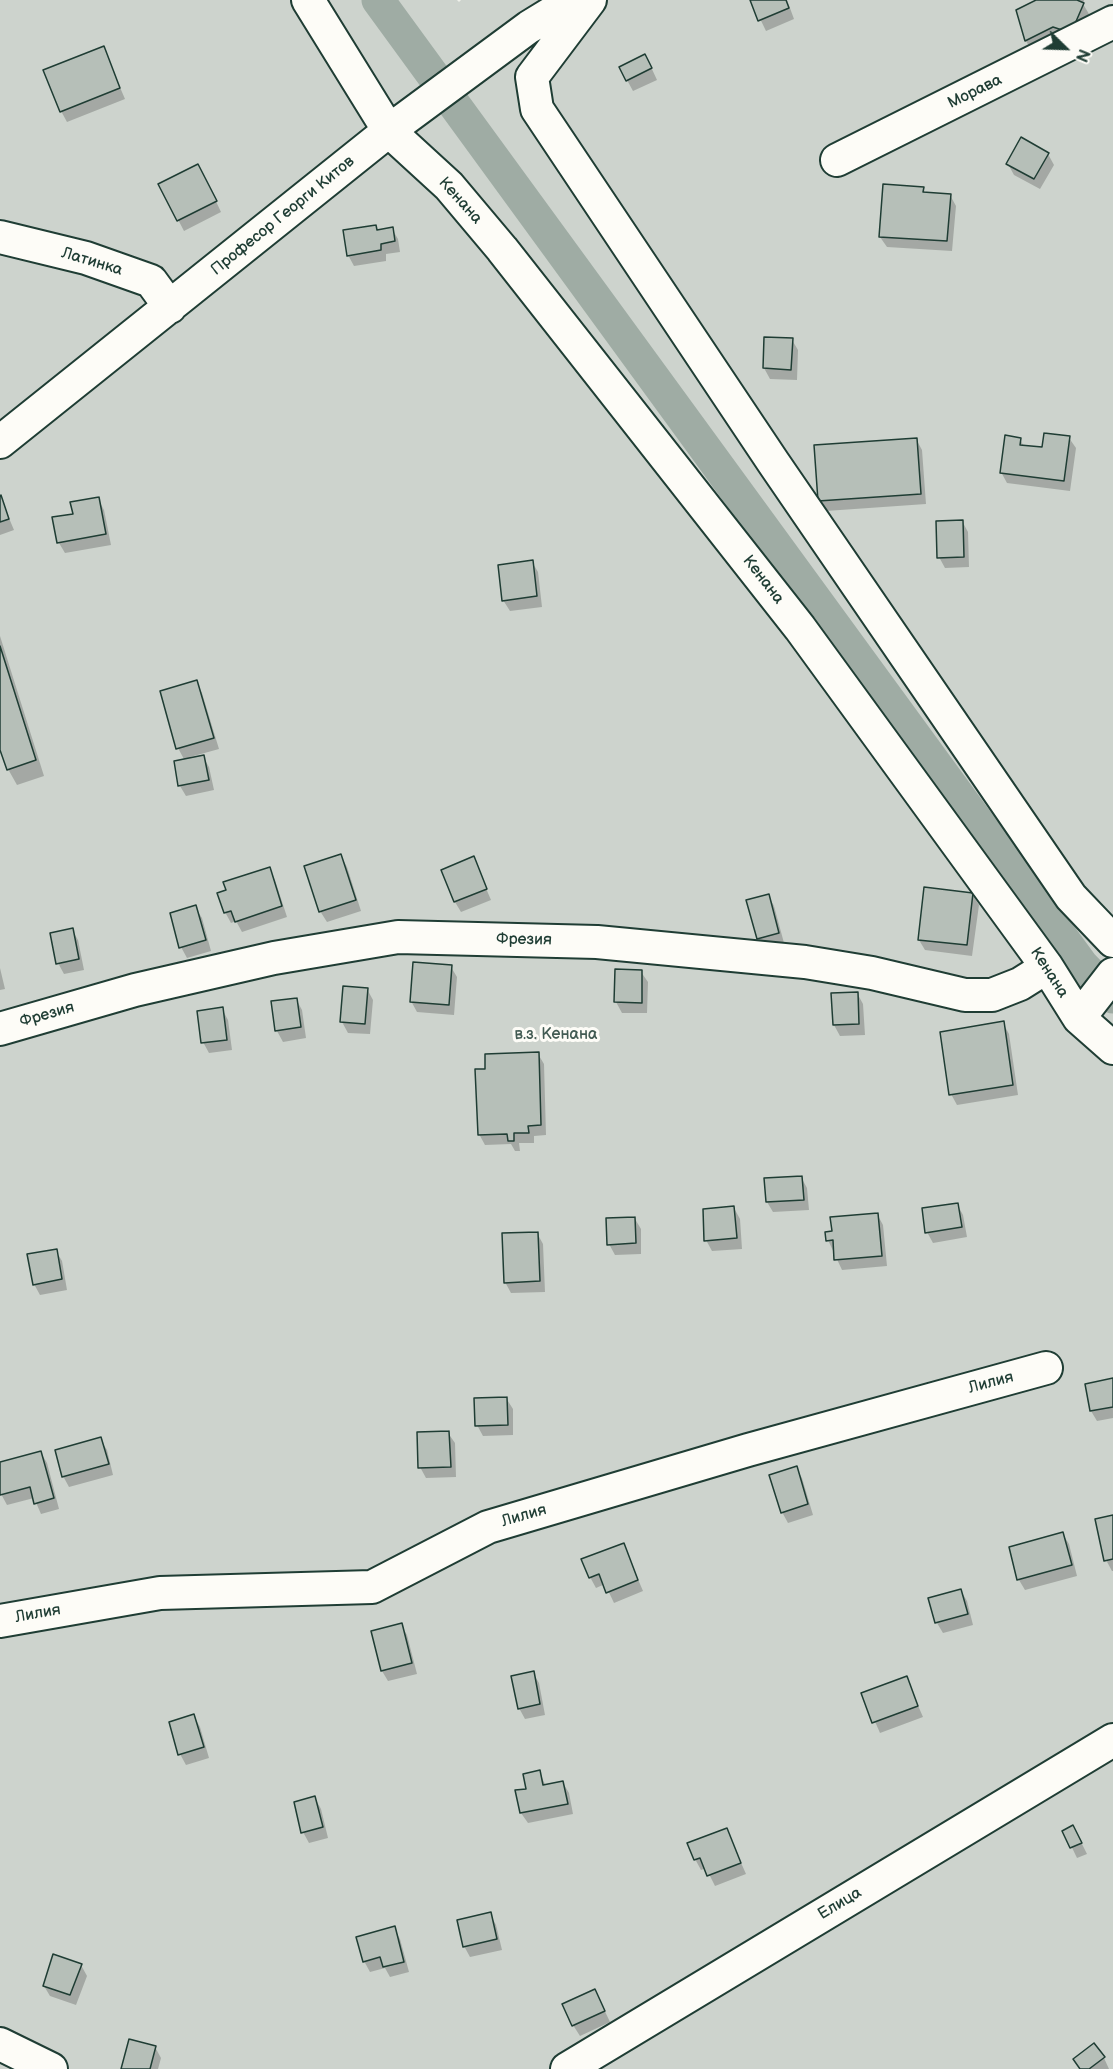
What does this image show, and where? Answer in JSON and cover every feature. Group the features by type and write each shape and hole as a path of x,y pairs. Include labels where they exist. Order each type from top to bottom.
{"street":[{"name":"Кенана","path":"308,0 390,130 449,186 502,249 800,628 1047,967 1079,1018 1113,1048"},
{"name":"Професор Георги Китов","path":"0,442 390,130 529,27 573,0"},
{"path":"590,0 532,77 537,109 773,462 1071,897 1113,942"},
{"name":"Морава","path":"837,160 1113,22"},
{"name":"Латинка","path":"0,237 86,258 151,281 170,307"},
{"name":"Фрезия","path":"0,1029 135,990 274,958 398,937 597,942 805,962 872,973 965,995 992,995 1020,984 1047,967"},
{"path":"1079,1018 1113,974"},
{"name":"Лилия","path":"0,1621 160,1593 372,1587 488,1527 748,1450 1046,1368"},
{"name":"Елица","path":"567,2069 1113,1740"},
{"path":"0,2044 51,2069"}],"green space":[{"name":"в.з. Кенана","path":"0,0 457,0 459,2 461,0 1113,0 1113,2069 0,2069"}],"building":[{"path":"750,0 786,0 789,8 758,21"},
{"path":"1036,0 1077,0 1084,3 1071,33 1053,27 1025,41 1016,10"},
{"path":"104,46 120,88 60,112 43,70"},
{"path":"645,54 652,68 626,81 619,67"},
{"path":"1021,137 1049,153 1034,179 1006,164"},
{"path":"198,164 217,201 177,221 158,184"},
{"path":"883,184 924,187 923,192 951,194 947,241 879,237"},
{"path":"376,225 377,230 393,227 395,241 381,244 381,250 347,256 343,230"},
{"path":"764,337 793,338 791,370 763,368"},
{"path":"1044,433 1070,436 1064,481 1000,473 1005,435 1021,438 1020,445 1042,447"},
{"path":"917,438 921,494 818,501 814,445"},
{"path":"0,496 9,519 0,522"},
{"path":"99,497 106,534 57,543 52,517 73,514 70,502"},
{"path":"963,520 964,557 937,558 936,521"},
{"path":"533,560 537,596 502,601 498,565"},
{"path":"0,646 36,760 7,770 0,750"},
{"path":"197,680 214,738 176,749 160,691"},
{"path":"204,755 209,780 178,786 174,761"},
{"path":"341,854 356,900 319,912 304,866"},
{"path":"474,856 487,889 454,902 441,870"},
{"path":"270,867 282,906 235,922 231,911 224,913 217,893 226,890 223,882"},
{"path":"924,887 973,893 967,945 918,940"},
{"path":"769,894 779,933 757,939 746,900"},
{"path":"196,905 206,940 179,948 170,913"},
{"path":"73,928 79,959 56,964 50,933"},
{"path":"413,962 452,965 449,1005 410,1002"},
{"path":"615,969 642,970 642,1003 614,1002"},
{"path":"343,986 368,988 365,1024 340,1022"},
{"path":"858,992 859,1024 833,1025 831,993"},
{"path":"297,998 301,1027 275,1031 271,1001"},
{"path":"223,1007 227,1040 201,1043 197,1011"},
{"path":"1004,1021 1013,1085 949,1095 940,1032"},
{"path":"539,1052 541,1125 528,1126 529,1133 514,1133 514,1141 508,1141 507,1134 478,1135 475,1069 485,1069 485,1054"},
{"path":"802,1176 804,1200 766,1202 764,1178"},
{"path":"958,1203 962,1227 925,1233 922,1208"},
{"path":"734,1206 737,1238 704,1241 703,1209"},
{"path":"878,1213 882,1256 834,1260 833,1240 826,1241 825,1232 832,1231 830,1217"},
{"path":"635,1217 636,1243 607,1245 606,1218"},
{"path":"538,1232 540,1281 504,1283 502,1233"},
{"path":"57,1249 62,1279 33,1285 27,1254"},
{"path":"1113,1378 1113,1407 1090,1411 1085,1384"},
{"path":"507,1397 508,1425 475,1426 474,1398"},
{"path":"449,1431 451,1467 418,1468 417,1432"},
{"path":"101,1437 109,1464 62,1477 55,1450"},
{"path":"41,1451 54,1498 34,1504 30,1487 0,1495 0,1462"},
{"path":"797,1466 808,1504 781,1513 769,1475"},
{"path":"1113,1515 1113,1559 1104,1561 1095,1519"},
{"path":"1063,1532 1072,1565 1017,1580 1009,1547"},
{"path":"624,1543 638,1580 606,1593 599,1574 589,1578 581,1559"},
{"path":"961,1589 968,1614 935,1623 928,1598"},
{"path":"402,1623 412,1663 381,1671 371,1631"},
{"path":"534,1671 540,1704 518,1709 511,1676"},
{"path":"907,1676 918,1706 872,1723 861,1693"},
{"path":"194,1714 204,1747 178,1755 169,1722"},
{"path":"540,1770 543,1785 563,1781 568,1804 520,1813 515,1790 526,1789 523,1774"},
{"path":"315,1796 323,1827 301,1833 294,1802"},
{"path":"1073,1825 1082,1843 1070,1848 1062,1831"},
{"path":"727,1828 741,1863 707,1876 700,1858 694,1860 687,1843"},
{"path":"491,1912 497,1939 463,1947 457,1920"},
{"path":"395,1926 404,1962 383,1967 380,1957 363,1962 356,1937"},
{"path":"53,1954 82,1964 70,1995 43,1986"},
{"path":"595,1989 605,2011 572,2026 562,2004"},
{"path":"129,2039 156,2046 150,2069 121,2069"},
{"path":"1094,2043 1105,2057 1089,2069 1080,2069 1073,2059"}],"waterway":[{"path":"378,0 1082,965 1113,997"}]}
